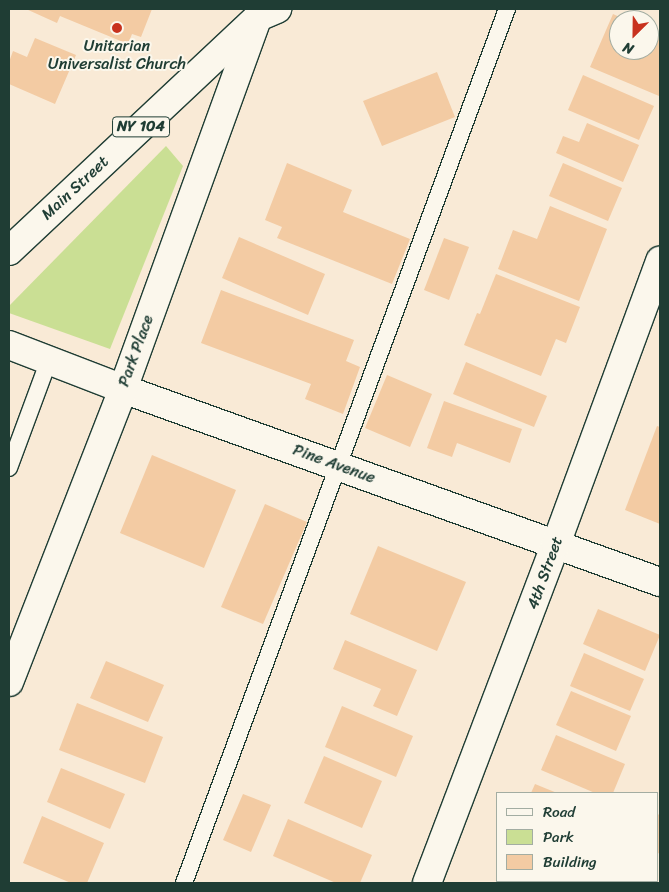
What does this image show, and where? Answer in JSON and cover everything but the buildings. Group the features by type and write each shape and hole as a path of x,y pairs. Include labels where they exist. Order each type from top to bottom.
{"street":[{"name":"Main Street","path":"9,251 267,13"},
{"name":"Park Place","path":"9,682 267,13"},
{"name":"4th Street","path":"427,883 556,544 660,261"},
{"name":"Pine Avenue","path":"9,345 123,389 660,582"}],"lane":[{"path":"184,883 507,9"},
{"path":"9,468 49,360"}],"green space":[{"path":"166,146 183,166 110,349 9,313 9,306"}],"place":[{"name":"Unitarian Universalist Church","path":"117,28"}]}
